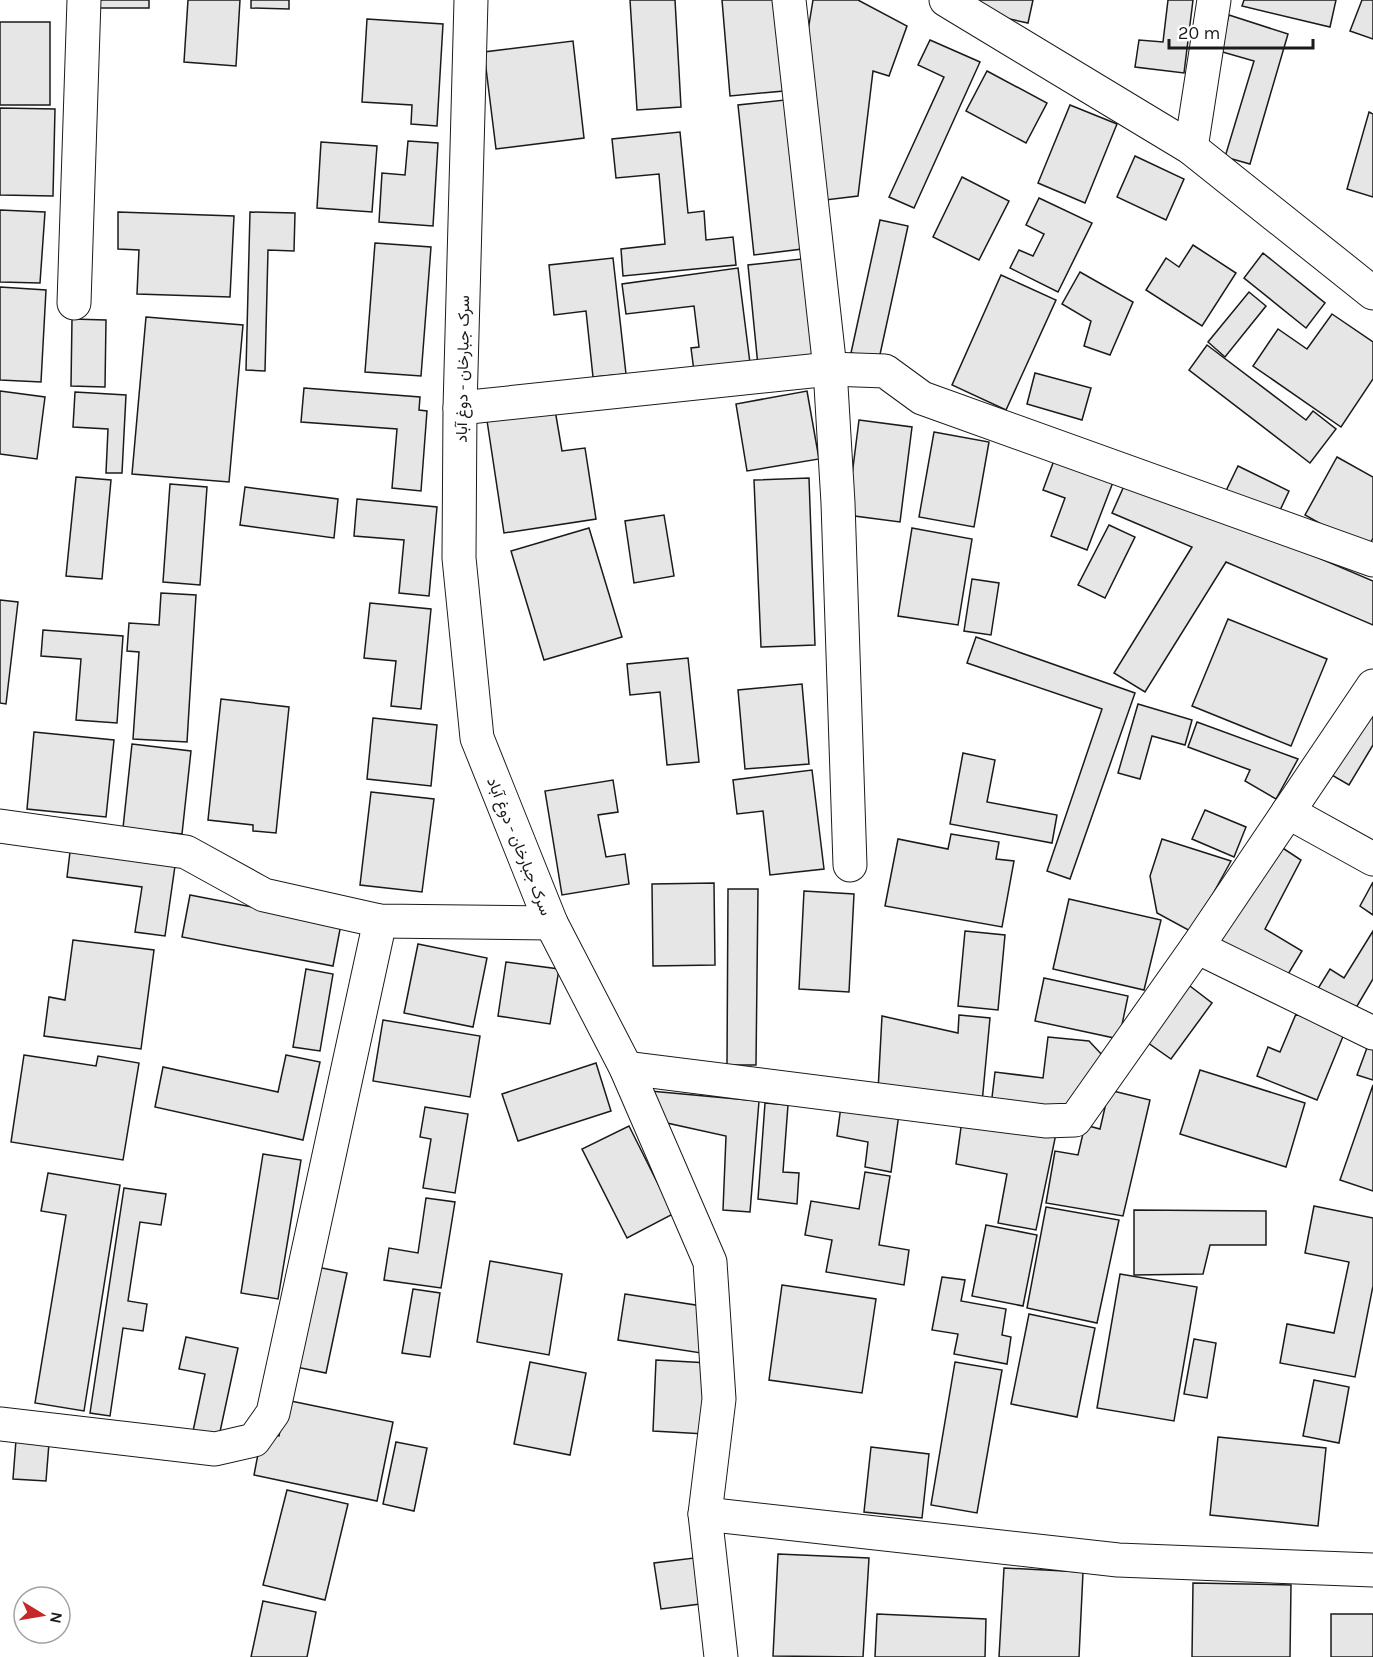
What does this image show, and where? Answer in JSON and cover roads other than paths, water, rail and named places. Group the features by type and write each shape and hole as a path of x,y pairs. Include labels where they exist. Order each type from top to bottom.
{"street":[{"path":"74,303 84,0"},
{"name":"سرک جبارخان - دوغ آباد","path":"471,0 460,408 459,558 477,738 551,923 626,1068 710,1262 719,1399 705,1514 721,1657"},
{"path":"789,0 830,369 838,503 850,865"},
{"path":"946,0 1191,148 1373,292"},
{"path":"1191,148 1214,0"},
{"path":"460,408 830,369 885,371 922,398 1373,560"},
{"path":"626,1068 1034,1120 1075,1120 1197,947 1373,687"},
{"path":"1288,812 1373,859"},
{"path":"0,826 186,852 264,895 380,921 551,923"},
{"path":"0,1424 215,1449 254,1440 273,1413 380,921"},
{"path":"1197,947 1373,1034"},
{"path":"705,1514 1118,1560 1373,1570"}]}
